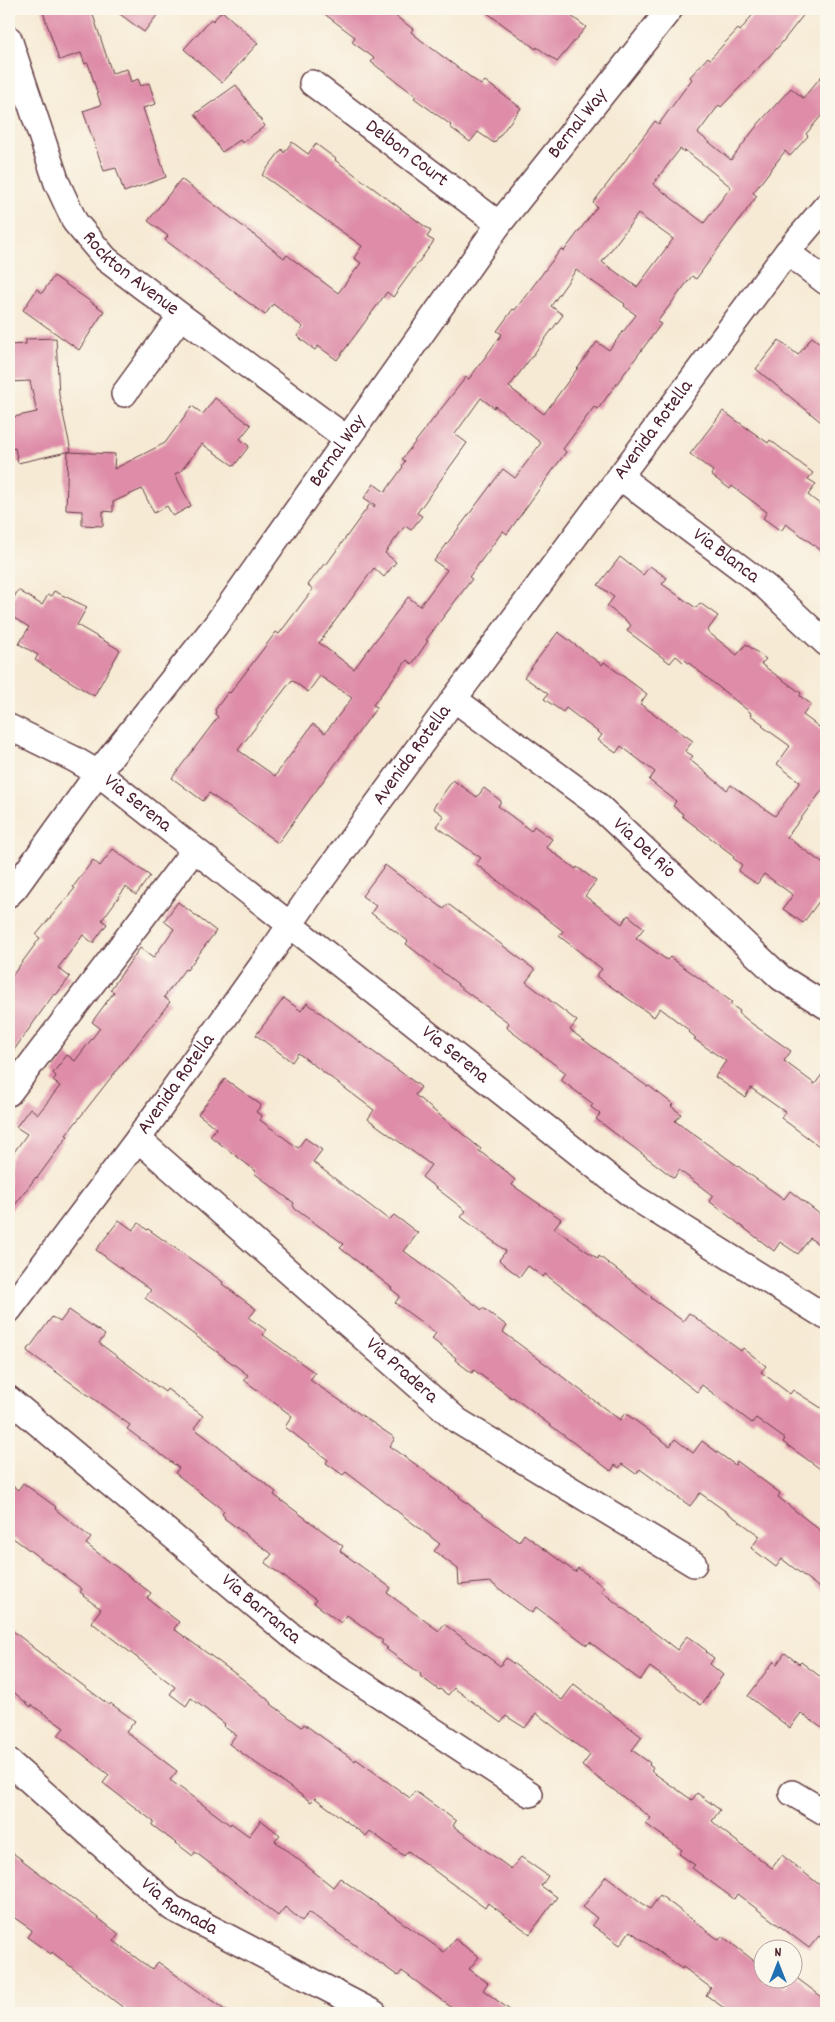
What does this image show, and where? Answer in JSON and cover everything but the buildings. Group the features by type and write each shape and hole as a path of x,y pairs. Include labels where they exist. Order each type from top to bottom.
{"street":[{"name":"Bernal Way","path":"9,894 98,774 214,626 499,224 663,11"},
{"name":"Rockton Avenue","path":"9,39 57,183 75,222 106,259 346,438"},
{"name":"Delbon Court","path":"312,83 499,224"},
{"name":"Avenida Rotella","path":"9,1310 138,1139 309,897 454,699 787,252 826,206"},
{"path":"787,252 826,282"},
{"path":"124,394 180,316"},
{"name":"Via Blanca","path":"620,477 766,587 826,643"},
{"name":"Via Del Rio","path":"454,699 593,801 781,978 826,1006"},
{"name":"Via Serena","path":"9,728 74,759 98,774 634,1197 826,1317"},
{"path":"9,1093 194,850"},
{"name":"Via Pradera","path":"138,1139 458,1421 694,1564"},
{"name":"Via Barranca","path":"9,1399 299,1642 530,1794"},
{"name":"Via Ramada","path":"9,1762 172,1908 374,2013"},
{"path":"792,1793 826,1814"}]}
